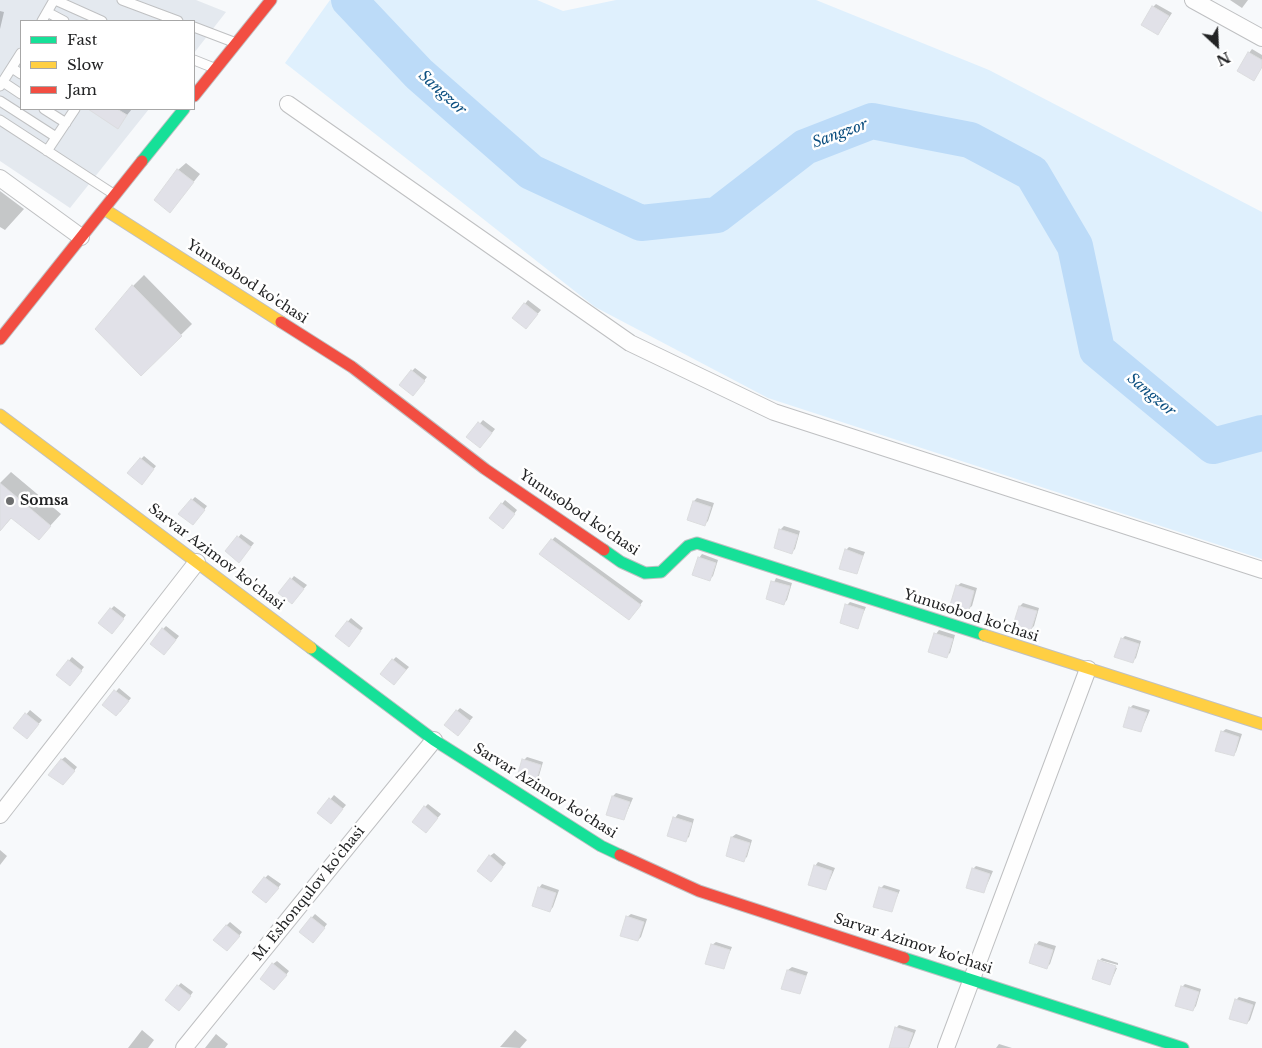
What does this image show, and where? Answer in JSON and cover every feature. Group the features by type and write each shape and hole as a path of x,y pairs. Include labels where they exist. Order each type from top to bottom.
{"street":[{"path":"195,95 272,0"},
{"path":"1193,0 1262,38"},
{"path":"288,104 639,347 774,412 1262,570"},
{"path":"0,339 183,110"},
{"path":"0,178 81,237"},
{"name":"Yunusobod ko'chasi","path":"104,209 352,367 485,468 621,562 646,573 661,572 688,546 697,543 1262,724"},
{"name":"Sarvar Azimov ko'chasi","path":"0,415 434,740 601,846 699,891 1183,1048"},
{"path":"0,815 197,562"},
{"path":"946,1048 1088,669"},
{"name":"M. Eshonqulov ko'chasi","path":"184,1048 434,740"}],"lane":[{"path":"43,20 54,0 100,20"},
{"path":"122,0 175,20"},
{"path":"47,12 62,20"},
{"path":"195,27 236,43"},
{"path":"20,56 1,84 20,94"},
{"path":"195,60 216,68"},
{"path":"12,68 20,73"},
{"path":"0,101 56,137"},
{"path":"46,110 66,123"},
{"path":"47,151 74,110"},
{"path":"0,120 116,195"}],"shaded area":[{"path":"0,0 196,0 226,12 195,52 195,20 20,20 20,110 148,110 70,208 0,161"},
{"path":"330,0 537,0 563,11 616,0 816,0 989,70 1262,212 1262,559 768,398 595,307 285,63"}],"building":[{"path":"1152,6 1169,16 1158,35 1141,25"},
{"path":"1248,52 1262,60 1262,67 1254,81 1237,71"},
{"path":"90,110 119,110 127,115 118,129"},
{"path":"177,169 194,182 170,213 154,200"},
{"path":"132,285 182,336 141,376 95,329"},
{"path":"524,303 538,314 526,329 512,318"},
{"path":"411,370 425,381 413,396 399,385"},
{"path":"478,422 492,433 480,448 466,437"},
{"path":"140,458 154,469 142,485 127,473"},
{"name":"Somsa","path":"0,483 51,526 39,540 11,518 0,531"},
{"path":"191,499 205,510 193,525 178,514"},
{"path":"693,501 711,507 705,526 687,520"},
{"path":"501,503 515,514 503,529 489,518"},
{"path":"779,529 798,535 792,554 774,548"},
{"path":"237,536 251,547 239,563 225,551"},
{"path":"551,539 641,605 629,620 539,554"},
{"path":"845,549 863,556 857,574 839,569"},
{"path":"698,557 716,563 710,581 692,575"},
{"path":"290,578 304,589 292,604 278,593"},
{"path":"771,581 790,586 784,605 766,599"},
{"path":"956,585 974,591 969,610 950,605"},
{"path":"845,604 864,610 858,629 840,623"},
{"path":"1019,606 1037,611 1031,630 1013,625"},
{"path":"110,608 124,619 112,634 98,623"},
{"path":"347,621 361,631 349,647 335,636"},
{"path":"162,628 176,640 164,655 150,644"},
{"path":"934,633 953,639 947,658 928,652"},
{"path":"1121,638 1139,644 1133,663 1114,657"},
{"path":"392,659 406,670 394,685 380,674"},
{"path":"68,660 82,671 70,686 56,675"},
{"path":"114,690 129,701 116,716 102,705"},
{"path":"1129,707 1147,713 1141,732 1123,727"},
{"path":"456,710 470,721 458,736 444,725"},
{"path":"25,713 39,724 27,739 13,728"},
{"path":"1221,731 1239,737 1234,756 1215,751"},
{"path":"61,759 75,771 63,785 48,775"},
{"path":"522,759 541,765 535,784 517,777"},
{"path":"612,796 630,802 624,820 606,815"},
{"path":"329,798 343,809 331,824 317,813"},
{"path":"424,806 438,818 426,833 412,822"},
{"path":"673,817 692,823 686,842 667,836"},
{"path":"731,837 750,843 744,862 726,856"},
{"path":"489,855 503,867 491,882 477,871"},
{"path":"814,865 832,871 826,890 808,885"},
{"path":"972,868 990,874 984,893 966,888"},
{"path":"264,877 279,888 266,903 252,892"},
{"path":"538,887 556,893 550,912 532,906"},
{"path":"879,887 898,893 892,912 873,907"},
{"path":"626,916 644,922 638,941 620,936"},
{"path":"311,917 325,928 313,943 299,932"},
{"path":"226,925 240,936 227,951 213,940"},
{"path":"711,944 730,950 724,969 705,964"},
{"path":"1035,944 1053,950 1047,969 1029,963"},
{"path":"1098,960 1116,966 1110,985 1092,979"},
{"path":"272,963 287,975 274,990 260,979"},
{"path":"787,970 806,976 800,994 781,989"},
{"path":"177,985 191,996 179,1011 165,1000"},
{"path":"1181,986 1199,992 1193,1011 1175,1006"},
{"path":"1235,999 1253,1005 1247,1024 1229,1019"},
{"path":"895,1027 913,1033 908,1048 889,1048"}],"waterway":[{"name":"Sangzor","path":"349,0 419,74 531,172 641,223 717,215 805,147 872,121 970,140 1032,173 1075,246 1097,350 1213,446 1262,433"}],"traffic: fast":[{"path":"142,161 183,110"},
{"path":"604,550 621,562 645,573 661,572 688,546 697,543 984,635"},
{"path":"311,648 434,740 601,846 620,855"},
{"path":"904,958 1183,1048"}],"traffic: slow":[{"path":"104,209 281,322"},
{"path":"0,415 311,648"},
{"path":"984,635 1262,724"}],"traffic: jam":[{"path":"195,95 271,0"},
{"path":"0,339 142,161"},
{"path":"281,322 352,367 485,469 604,550"},
{"path":"620,855 699,891 904,958"}],"place":[{"name":"Somsa","path":"10,501"}]}
